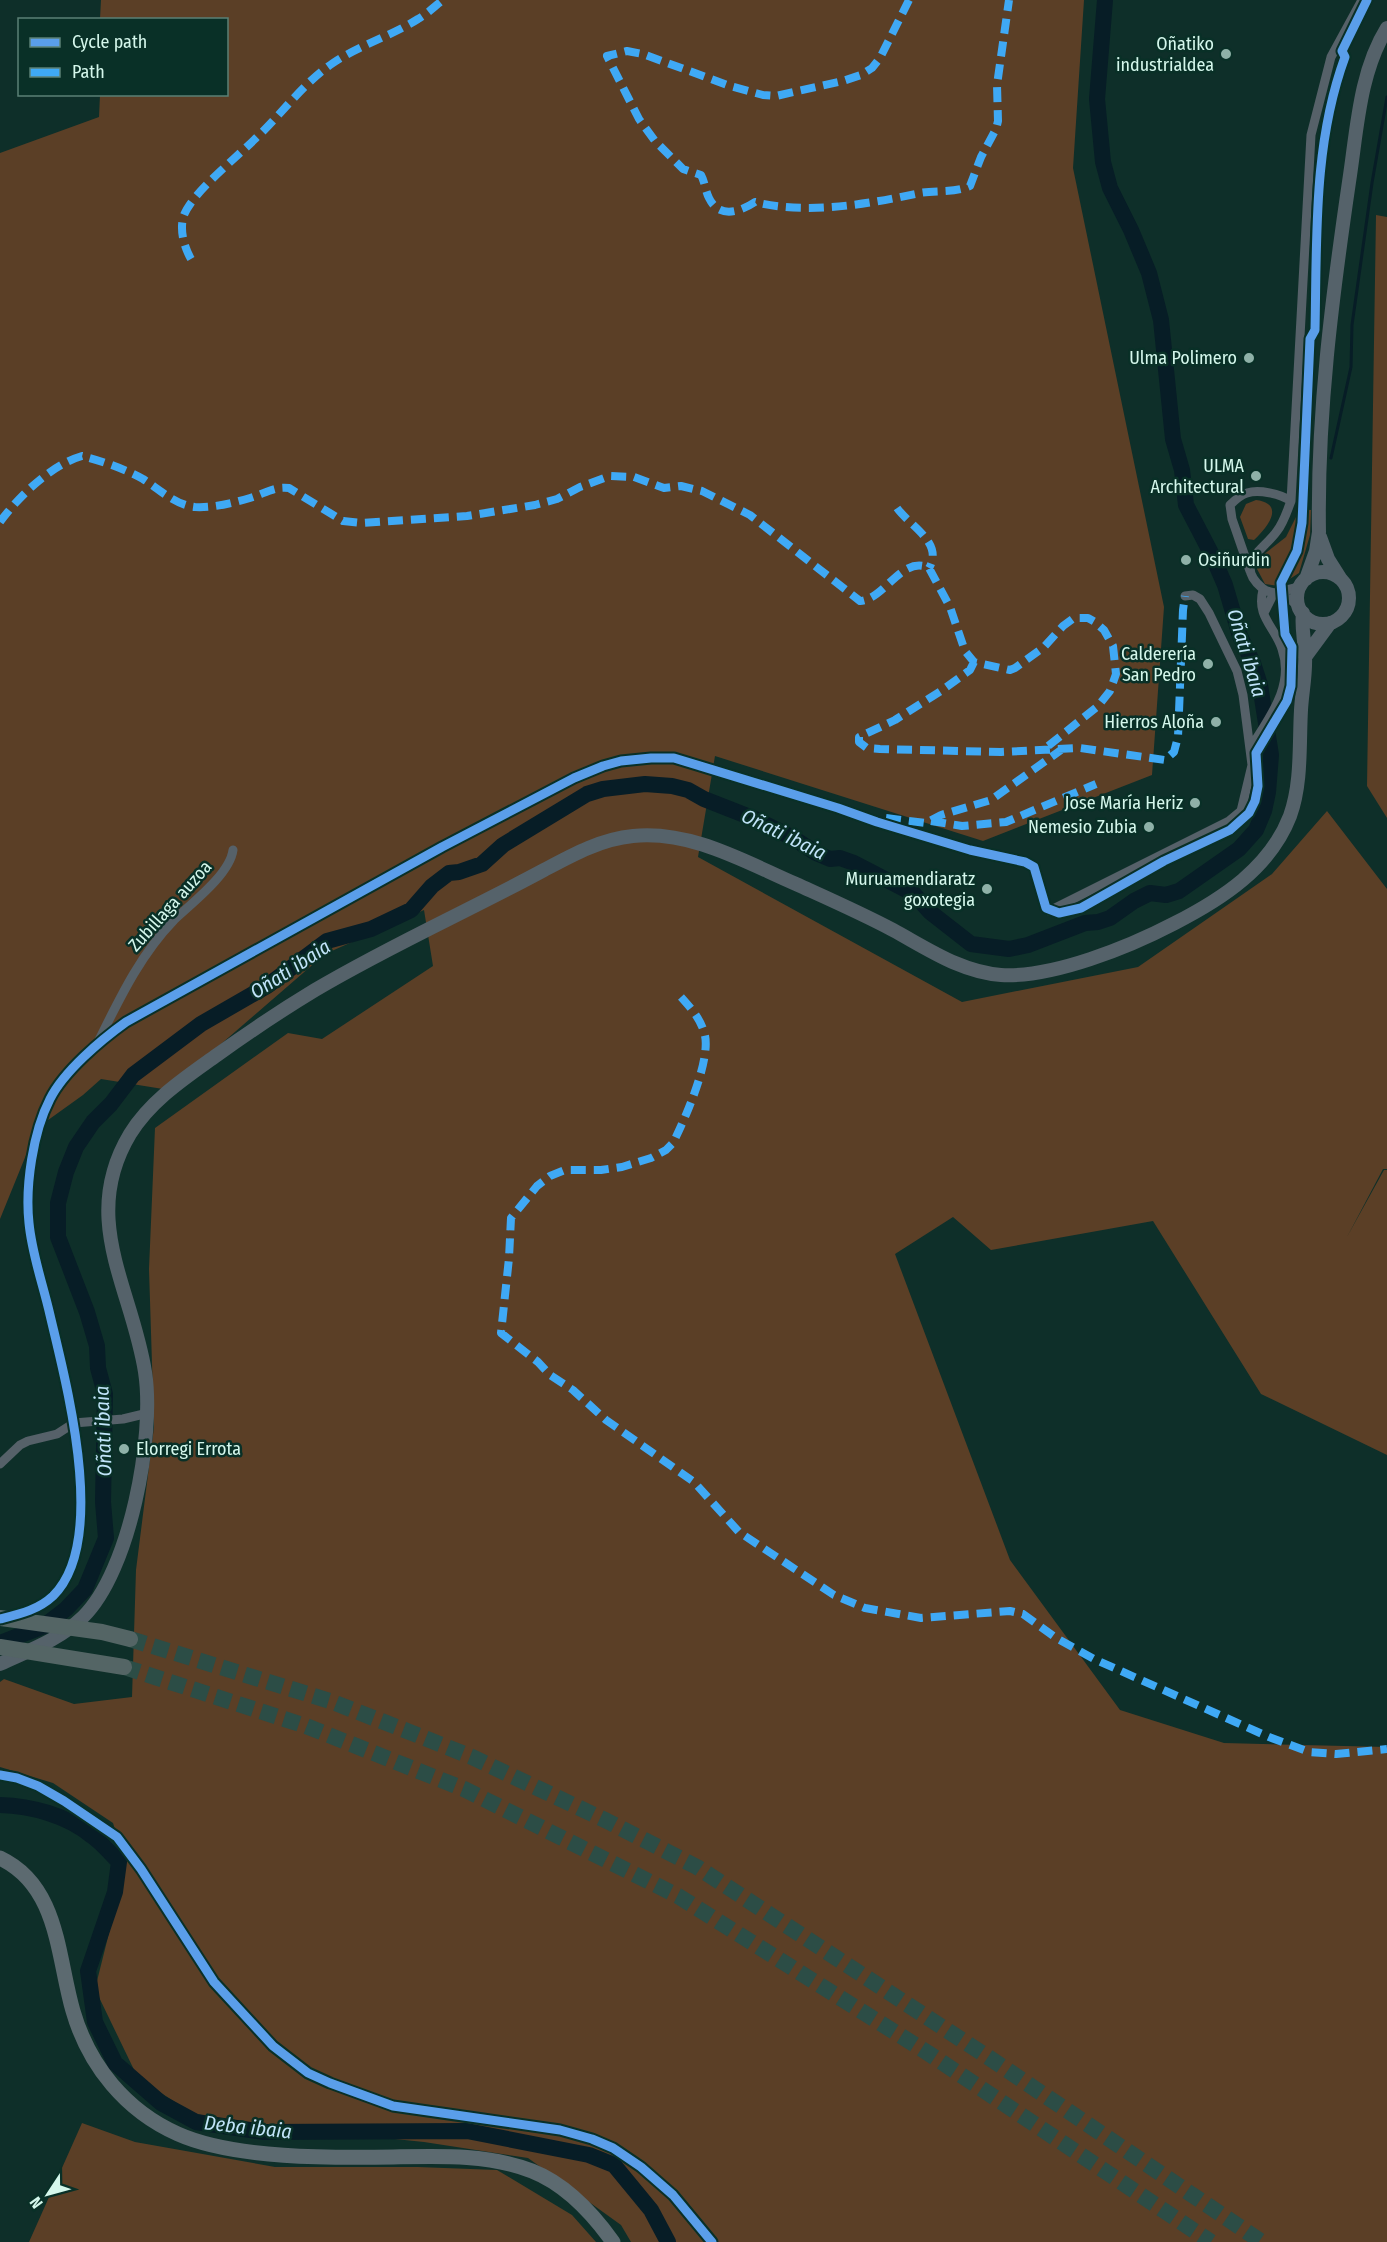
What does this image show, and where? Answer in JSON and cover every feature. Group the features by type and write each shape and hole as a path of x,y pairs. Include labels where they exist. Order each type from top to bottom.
{"highway":[{"path":"0,1618 102,1632 130,1639"},
{"path":"0,1647 124,1666"}],"main road":[{"path":"0,1664 54,1641 85,1615 107,1584 127,1529 137,1491 148,1413 145,1371 141,1353 110,1242 109,1192 118,1161 135,1128 170,1089 279,1012 401,943 577,853 632,836 675,837 719,850 860,913 944,958 976,972 1011,975 1092,958 1159,931 1205,907 1243,880 1262,862 1276,844 1292,810 1297,791 1305,657 1298,593 1316,551 1319,532 1325,366 1335,275 1362,100 1371,62 1387,28"},
{"path":"1305,657 1320,634 1330,623 1343,615 1348,607 1349,596 1346,586 1328,560 1319,532"},
{"path":"1304,581 1321,572 1340,578"},
{"path":"1301,610 1316,623 1330,623"},
{"path":"3,1856 33,1885 43,1899 57,1935 73,2010 90,2052 117,2090 152,2120 189,2139 239,2150 302,2156 471,2157 522,2168 534,2172 570,2195 592,2215 613,2242"}],"street":[{"path":"1251,573 1253,556 1276,532 1287,514 1291,501 1313,122 1331,57 1362,0"},
{"path":"1291,501 1285,496 1259,492 1246,493 1230,504 1232,519 1256,583 1263,590 1289,598 1301,610"},
{"path":"1274,593 1295,588 1304,581"},
{"path":"1251,747 1275,710 1282,692 1286,662 1282,648 1269,628 1264,613 1263,590"},
{"path":"1264,613 1274,593"},
{"path":"1049,911 1229,821 1241,811 1252,765 1251,747 1237,671 1222,637 1200,598 1193,595 1185,596"},
{"name":"Zubillaga auzoa","path":"96,1046 142,960 171,924 222,874 231,861 232,850"},
{"path":"0,1464 20,1445 57,1434 74,1423 123,1419 148,1413"}],"shaded area":[{"path":"101,0 1084,0 1073,168 1164,607 1152,775 983,841 715,756 698,857 962,1002 1138,967 1272,874 1327,811 1387,889 1387,1169 1383,1169 1347,1237 1384,1170 1387,1170 1387,1455 1261,1394 1153,1221 991,1250 953,1217 895,1254 1010,1560 1120,1710 1224,1743 1387,1747 1387,2242 631,2242 621,2225 528,2158 424,2142 240,2123 192,2113 138,2078 95,1989 126,1865 113,1823 53,1783 0,1767 0,1682 4,1679 74,1704 132,1697 136,1570 154,1427 149,1269 155,1128 288,1033 322,1039 433,966 424,910 325,954 221,1044 163,1089 101,1079 37,1128 0,1219 0,153 99,117 100,96 228,96 228,18 100,18"},
{"path":"1376,215 1387,217 1387,818 1367,786"},
{"path":"1256,500 1265,502 1270,506 1272,512 1268,524 1254,540 1248,539 1240,517 1246,504"},
{"path":"1300,509 1311,510 1310,535 1299,573 1279,586 1265,584 1257,569 1261,553 1263,555 1286,537"},
{"path":"82,2123 135,2142 275,2167 418,2167 497,2170 572,2215 596,2242 29,2242"}],"waterway":[{"name":"Oñati ibaia","path":"0,1643 44,1626 66,1609 85,1589 106,1538 103,1502 105,1394 98,1368 97,1346 87,1312 58,1237 58,1203 66,1172 76,1147 93,1122 111,1104 133,1075 201,1024 267,986 327,941 371,929 411,910 432,886 449,873 482,864 503,845 587,794 603,789 645,784 688,790 704,799 755,819 793,838 816,853 830,859 840,858 854,863 914,894 930,912 971,944 1009,949 1028,945 1085,923 1110,918 1150,893 1166,895 1179,891 1239,849 1256,830 1264,811 1268,792 1271,755 1260,685 1253,663 1240,636 1225,585 1186,505 1182,470 1173,439 1161,320 1149,273 1110,188 1103,162 1097,99 1105,0"},
{"path":"1331,458 1351,367 1352,325 1387,97"},
{"name":"Deba ibaia","path":"0,1805 24,1807 71,1822 96,1839 119,1862 115,1892 88,1971 95,2022 115,2063 161,2103 196,2122 264,2132 467,2131 589,2155 614,2165 651,2210 668,2242"}],"tunnel":[{"path":"130,1639 330,1701 472,1757 697,1867 988,2057 1262,2242"},
{"path":"124,1667 306,1726 464,1789 678,1896 928,2053 1211,2242"}],"marked path":[{"path":"191,259 183,238 183,220 189,206 205,186 322,71 343,57 418,19 443,0"},
{"path":"909,0 880,58 872,68 861,75 843,81 776,96 730,86 643,54 627,51 607,56 639,119 655,141 683,169 701,175 709,198 718,209 736,211 755,202 796,208 859,204 920,193 958,190 970,186 998,121 997,85 1009,0"},
{"path":"0,522 16,502 47,474 70,460 82,456 129,472 188,506 223,505 274,489 289,488 343,521 362,523 467,516 535,505 557,499 580,487 610,476 634,477 664,488 681,486 702,491 750,515 860,601 878,593 910,567 929,568 950,607 965,651 974,662 1010,670 1044,647 1063,626 1074,618 1088,618 1095,622 1104,630 1113,646 1116,674 1110,691 1098,706 1042,751"},
{"path":"897,508 929,543 932,551 929,568"},
{"path":"974,662 970,670 941,691 895,720 859,737 859,742 867,748 880,749 1001,752 1080,748 1165,760 1174,752 1178,737 1185,596"},
{"path":"886,818 926,823 941,815 991,800 1061,750"},
{"path":"931,821 962,826 1006,822 1096,784"},
{"path":"681,997 700,1022 706,1043 705,1056 696,1088 673,1143 666,1150 651,1158 622,1167 601,1170 565,1170 550,1176 537,1186 511,1218 501,1333 538,1362 550,1375 573,1390 606,1420 694,1482 739,1532 834,1595 865,1608 921,1618 1010,1611 1023,1614 1056,1638 1094,1659 1269,1737 1309,1752 1336,1754 1387,1749"}],"cycle path":[{"path":"0,1619 35,1608 53,1596 70,1571 78,1538 81,1501 73,1419 30,1235 28,1193 35,1143 44,1112 56,1088 95,1047 126,1022 442,847 574,778 621,761 674,758 970,850 1025,862 1034,867 1046,908 1059,913 1081,908 1164,861 1230,830 1249,813 1255,801 1258,786 1256,753 1287,701 1291,686 1292,647 1285,634 1281,583 1297,551 1302,523 1310,339 1315,330 1317,226 1322,157 1327,123 1345,57 1342,51 1367,0"},
{"path":"0,1775 17,1778 38,1786 117,1837 141,1869 214,1982 273,2046 308,2073 393,2106 560,2130 592,2139 613,2148 641,2167 673,2195 712,2242"}],"place":[{"name":"Oñatiko industrialdea","path":"1226,54"},
{"name":"Ulma Polimero","path":"1249,358"},
{"name":"ULMA Architectural","path":"1256,476"},
{"name":"Osiñurdin","path":"1186,560"},
{"name":"Calderería San Pedro","path":"1208,664"},
{"name":"Hierros Aloña","path":"1216,722"},
{"name":"Jose María Heriz","path":"1195,803"},
{"name":"Nemesio Zubia","path":"1149,827"},
{"name":"Muruamendiaratz goxotegia","path":"987,889"},
{"name":"Elorregi Errota","path":"124,1449"}]}
